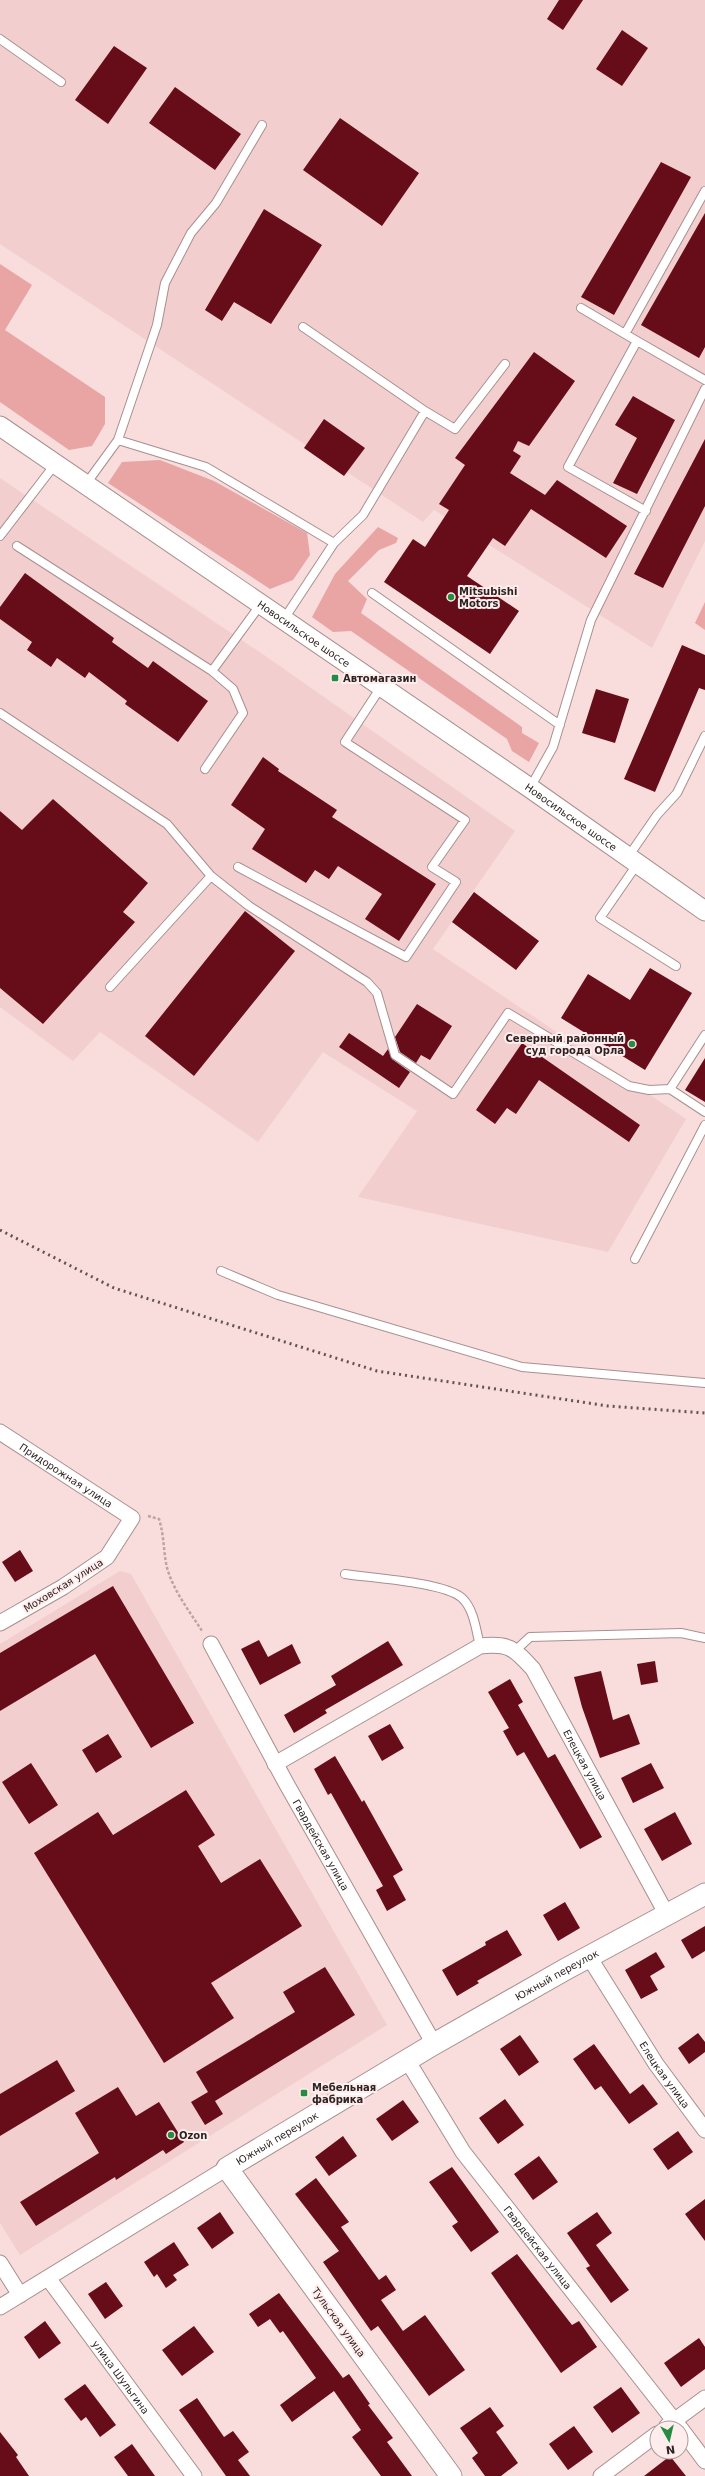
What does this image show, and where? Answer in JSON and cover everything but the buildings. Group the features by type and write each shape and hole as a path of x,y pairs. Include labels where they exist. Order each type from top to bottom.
{"main road":[{"name":"Южный переулок","path":"227,2168 434,2044 705,1894"},
{"name":"Тульская улица","path":"227,2168 451,2476"}],"street":[{"name":"Новосильское шоссе","path":"0,426 382,686 705,911"},
{"name":"Придорожная улица","path":"0,1432 132,1518"},
{"name":"Моховская улица","path":"0,1623 63,1587 107,1557 132,1518"},
{"name":"Гвардейская улица","path":"211,1644 276,1764 434,2044"},
{"path":"276,1764 480,1646 496,1644 516,1650"},
{"name":"Елецкая улица","path":"516,1650 533,1669 667,1915"},
{"name":"Елецкая улица","path":"589,1957 656,2064 705,2130"},
{"name":"Гвардейская улица","path":"407,2060 463,2152 670,2420"},
{"name":"Южный переулок","path":"0,2307 227,2168"},
{"path":"0,2263 20,2295"},
{"name":"улица Шульгина","path":"48,2278 194,2476"},
{"path":"681,2420 705,2398"},
{"path":"601,2476 649,2440"},
{"name":"Гвардейская улица","path":"689,2442 705,2461"}],"lane":[{"path":"0,39 61,82"},
{"path":"86,484 118,440 157,325 165,283 191,233 216,203 262,125"},
{"path":"626,334 705,191"},
{"path":"581,308 705,380"},
{"path":"303,327 426,411 455,429 505,364"},
{"path":"636,341 568,467 646,511"},
{"path":"530,788 553,747 591,620 705,389"},
{"path":"284,619 334,543 363,515 426,411"},
{"path":"118,440 206,467 334,543"},
{"path":"0,536 56,463"},
{"path":"17,546 212,671 233,689 243,713 205,769"},
{"path":"372,593 560,725"},
{"path":"212,671 262,604"},
{"path":"238,867 406,957 456,882 432,867 465,820 345,742 382,686"},
{"path":"0,713 167,824 211,876 249,906 367,982 377,993 395,1055 454,1094 508,1014 629,1086 649,1090 670,1089 705,1112"},
{"path":"676,966 600,918 657,815 677,793 705,736"},
{"path":"110,987 211,876"},
{"path":"670,1089 705,1034"},
{"path":"635,1259 705,1125"},
{"path":"221,1271 278,1295 522,1367 705,1383"},
{"path":"345,1574 438,1587 461,1597 470,1609 480,1646"},
{"path":"516,1650 530,1637 681,1633 705,1638"}],"path":[{"path":"132,1518 146,1515 158,1519 164,1536 168,1570 175,1588 211,1644"}],"shaded area":[{"path":"0,0 705,0 705,541 652,648 434,510 423,522 0,244"},
{"path":"0,264 32,285 5,330 105,397 105,424 92,446 69,450 0,402"},
{"path":"160,460 214,481 307,533 310,555 293,580 270,589 108,483 122,462"},
{"path":"0,478 267,657 515,831 433,949 686,1119 608,1252 358,1197 417,1111 323,1052 258,1142 100,1032 73,1061 0,1007"},
{"path":"378,527 398,538 396,543 379,550 348,581 367,599 361,613 522,727 522,733 539,743 529,762 512,751 507,739 351,631 333,632 312,617 335,574"},
{"path":"705,602 705,630 695,623"},
{"path":"120,1571 131,1574 387,2025 20,2255 0,2223 0,1644"}],"railway":[{"path":"0,1230 114,1288 377,1371 608,1406 705,1413"}],"place":[{"name":"Mitsubishi Motors","path":"451,597"},
{"name":"Автомагазин","path":"335,678"},
{"name":"Северный районный суд города Орла","path":"632,1044"},
{"name":"Мебельная фабрика","path":"304,2093"},
{"name":"Ozon","path":"171,2135"}]}
